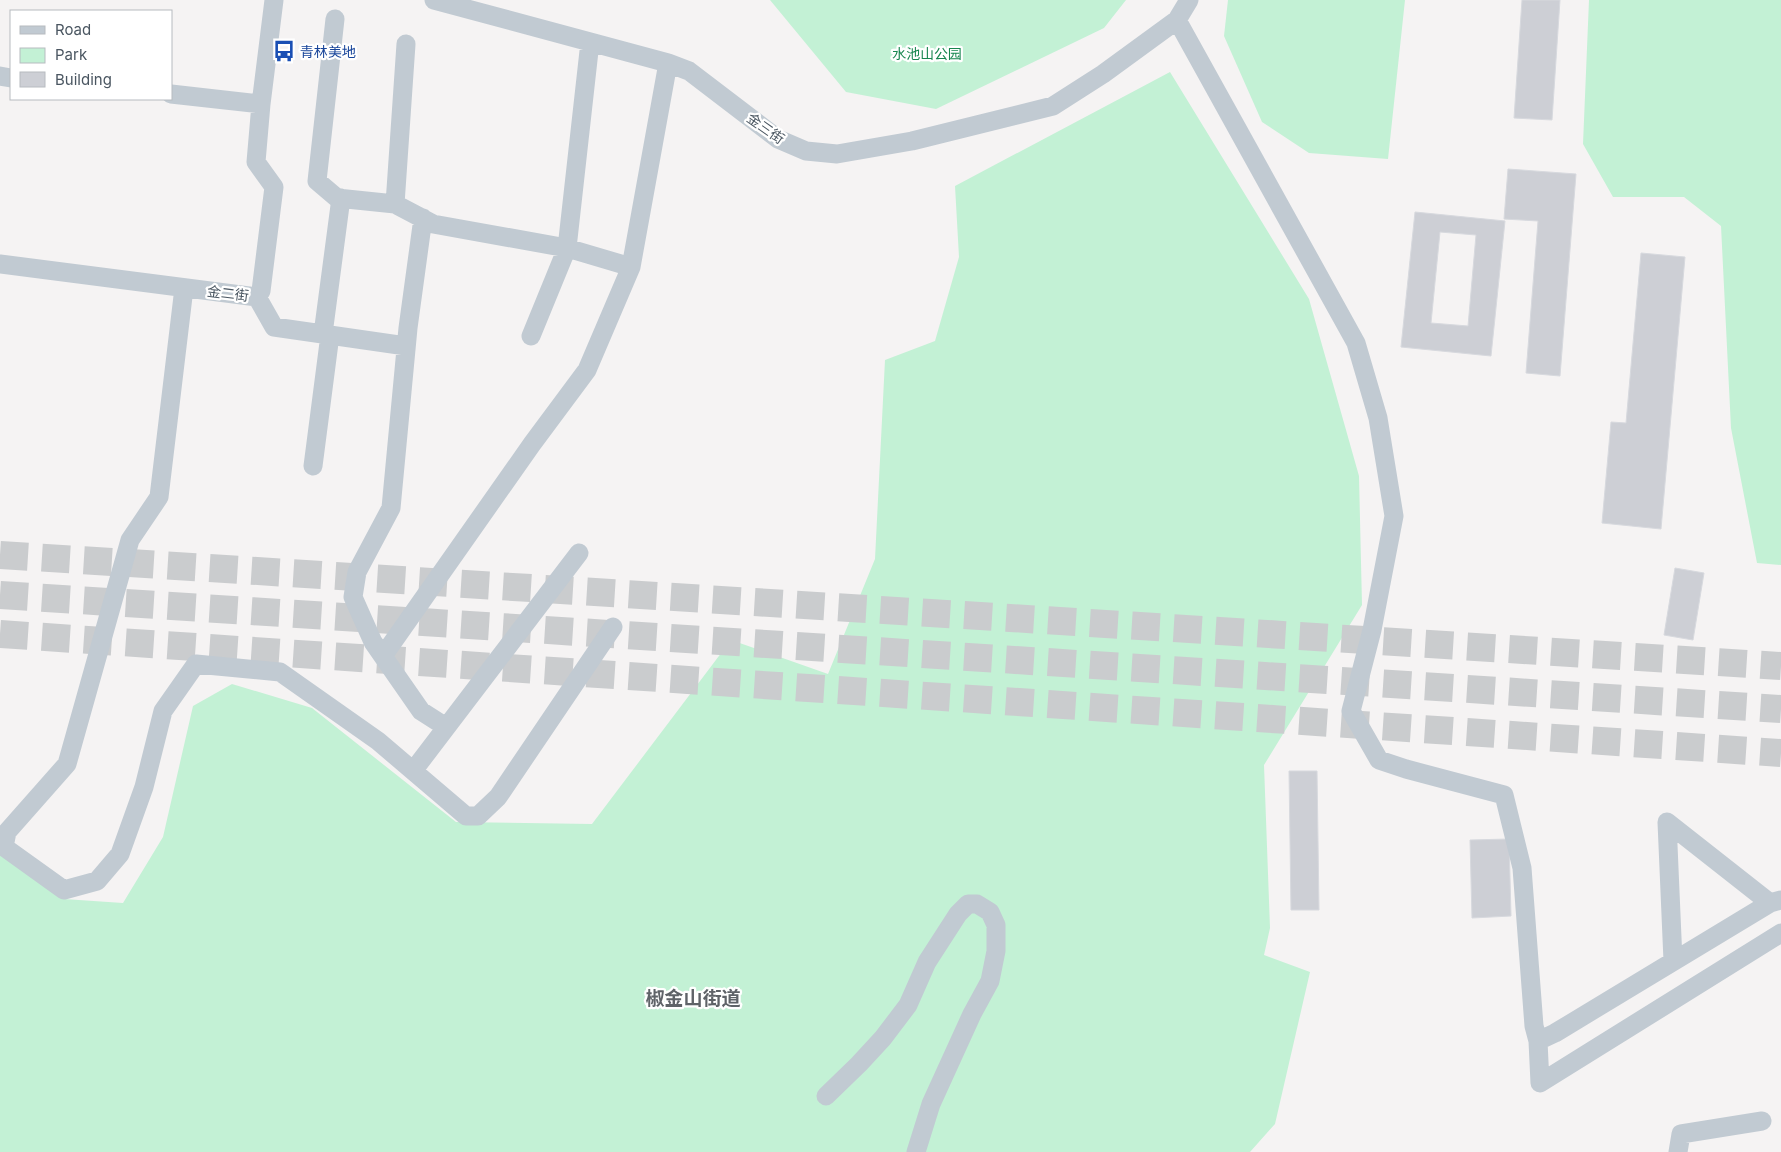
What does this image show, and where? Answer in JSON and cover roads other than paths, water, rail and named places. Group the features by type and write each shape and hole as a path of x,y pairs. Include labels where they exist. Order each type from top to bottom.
{"street":[{"name":"金二街","path":"0,264 257,297 261,291 274,187 256,162 274,0"},
{"name":"金三街","path":"434,0 456,3 668,63 688,72 778,140 806,151 837,154 912,141 1052,106 1103,74 1177,20"},
{"path":"1189,0 1177,20 1356,343 1378,418 1394,516 1372,630 1351,710 1379,760 1504,795 1522,868 1534,1026 1538,1041 1540,1083 1781,933"},
{"path":"335,19 317,181 336,198 395,204 433,224 567,248 631,267"},
{"path":"531,336 567,248 590,42"},
{"path":"395,204 406,44"},
{"path":"383,656 532,444 587,370 631,267 668,63"},
{"path":"172,94 261,104"},
{"path":"313,466 342,198"},
{"path":"423,218 406,346 391,508 357,572 353,597 373,642 421,711 446,727"},
{"path":"184,288 159,497 130,540 67,764 7,832 4,847 64,890 97,881 120,854 144,787 163,711 196,664 280,672 378,741 466,816 478,816 498,797 613,627"},
{"path":"257,297 274,327 406,346"},
{"path":"413,771 579,553"},
{"path":"1538,1041 1776,901 1667,822 1673,961"},
{"path":"826,1096 865,1058 908,1005 926,962 958,914 968,904 977,904 990,912 996,924 996,950 990,981 972,1014 932,1104 916,1152"},
{"path":"1678,1152 1680,1134 1762,1121"}],"tunnel":[{"path":"0,555 1781,666"},
{"path":"0,595 1781,709"},
{"path":"0,634 1781,753"}],"place":[{"name":"青林美地","path":"284,51"}],"district":[{"name":"椒金山街道","path":"693,998"}],"park label":[{"name":"水池山公园","path":"927,53"}]}
